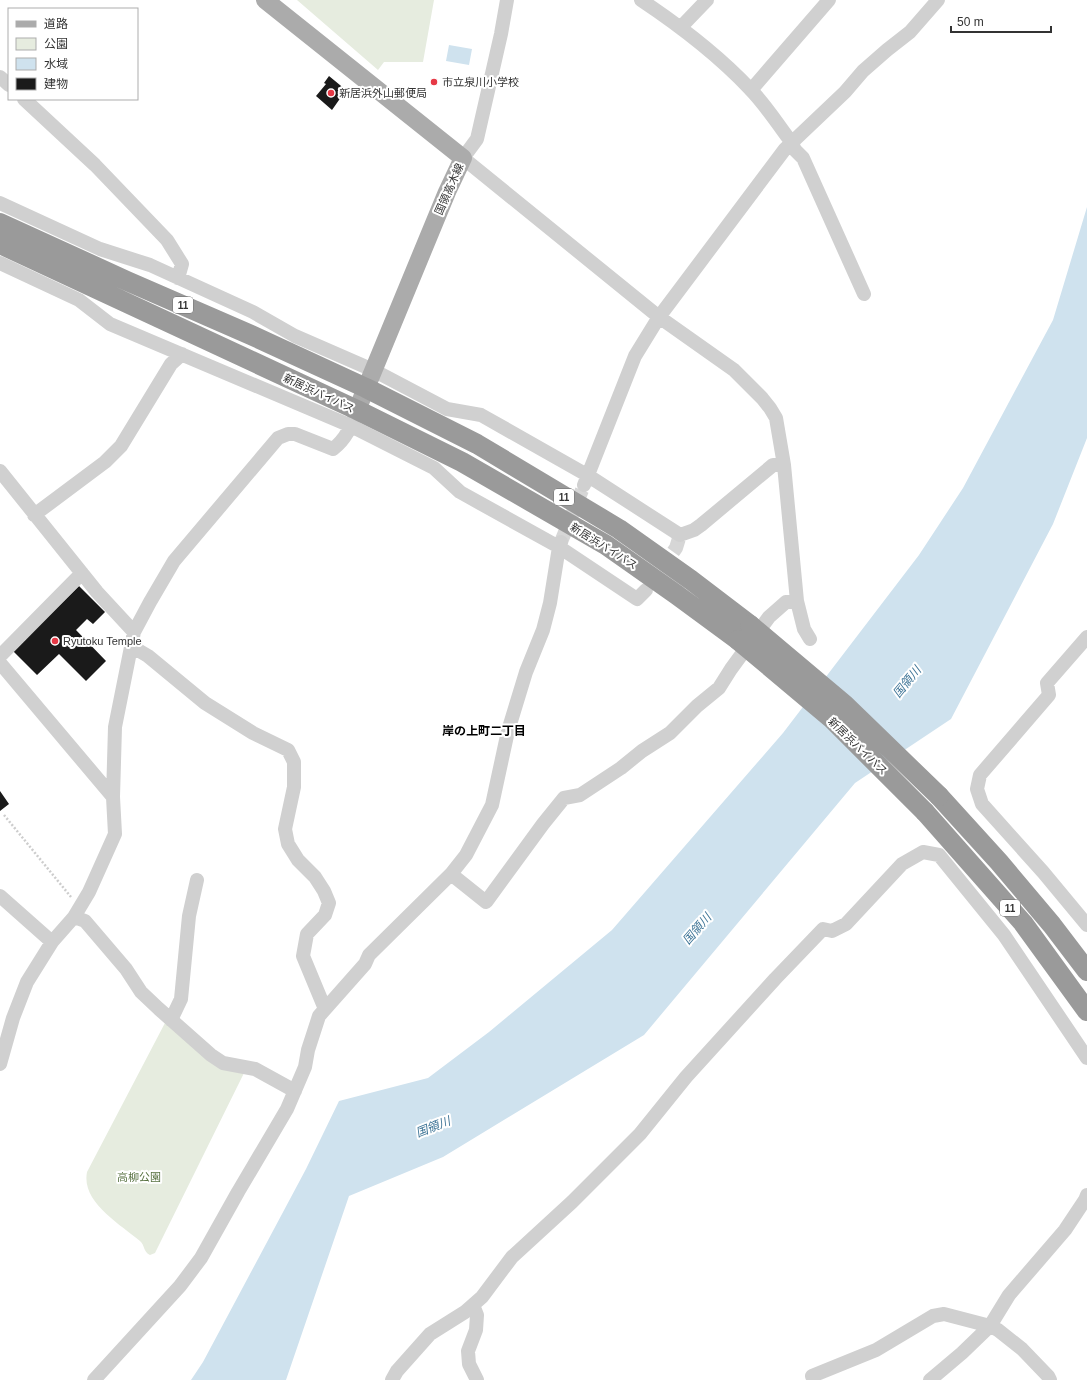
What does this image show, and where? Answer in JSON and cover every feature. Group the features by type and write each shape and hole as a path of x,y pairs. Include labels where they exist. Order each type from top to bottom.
{"highway":[{"name":"新居浜バイパス","path":"0,223 366,388 477,444 619,529 691,580 925,812 1023,923 1087,1011"},
{"name":"新居浜バイパス","path":"0,244 354,418 462,462 606,545 677,595 744,633 845,705 939,796 999,862 1052,925 1087,971"}],"main road":[{"name":"国領高木線","path":"265,0 462,158 354,418"}],"street":[{"path":"507,0 502,34 477,139 462,158 659,317 734,370 770,408 776,418 784,465 797,601 804,629 810,639"},
{"path":"641,0 681,27 751,90 792,143 795,150 803,158 864,294"},
{"path":"681,27 707,0"},
{"path":"751,90 829,0"},
{"path":"586,480 636,356 659,317 785,149 845,92 863,71 910,32 938,0"},
{"path":"0,77 8,84"},
{"path":"25,100 95,165 167,240 182,264 178,278"},
{"path":"0,202 100,249 150,264 253,312 296,336 373,370 447,409 481,415 586,480 680,535 694,530 701,525 773,465 784,465"},
{"path":"0,263 79,300 110,324 182,354 354,418 434,468 460,492 560,544 637,599 646,590"},
{"path":"34,515 105,462 121,446 171,364 182,354"},
{"path":"0,1064 13,1018 27,982 52,942 77,912 89,892 115,834 113,797 115,727 134,632 150,602 174,561 278,438 288,434 295,434 333,449 342,442 354,418"},
{"path":"0,472 97,592 134,632"},
{"path":"94,1380 180,1286 201,1258 238,1192 276,1130 305,1067 312,1034 319,1016 365,964 369,955 451,874 466,855 492,805 508,731 526,672 543,630 550,603 560,544"},
{"path":"0,656 82,573"},
{"path":"451,874 486,902 543,824 564,798 580,794 621,768 642,751 670,733 697,706 719,688 769,617 786,602 797,601"},
{"path":"1087,637 1047,683 1049,695 980,775 977,789 982,804 1043,872 1087,926"},
{"path":"131,646 148,656 205,703 253,733 288,750 294,762 294,787 285,828 288,844 298,860 315,877 324,891 329,903 325,914 307,934 303,956 325,1009"},
{"path":"0,663 113,797"},
{"path":"392,1380 397,1371 430,1334 465,1312 482,1297 512,1257 572,1202 640,1134 686,1077 770,984 823,929 832,931 846,924 902,864 923,852 939,855 1004,935 1087,1058"},
{"path":"172,1020 181,999 189,916 197,880"},
{"path":"0,896 52,942"},
{"path":"77,912 126,969 141,992 211,1055 223,1063 255,1069 295,1091"},
{"path":"930,1380 962,1353 990,1326 1009,1296 1065,1230 1085,1200 1087,1194"},
{"path":"473,1305 477,1315 476,1330 468,1351 468,1364 477,1380"},
{"path":"812,1376 876,1350 933,1316 944,1314 990,1326 998,1330 1022,1349 1050,1380"}],"path":[{"path":"4,815 77,912"}],"green space":[{"path":"297,0 434,0 423,62 384,62 378,70"},
{"name":"高柳公園","path":"166,1021 244,1073 155,1253 150,1255 146,1252 140,1241 113,1220 96,1203 90,1193 87,1183 87,1172"}],"water":[{"path":"449,45 472,49 469,65 446,61"},
{"name":"国領川","path":"1087,207 1087,438 1053,524 951,719 855,783 644,1035 443,1157 349,1196 286,1380 191,1380 203,1362 306,1169 339,1101 428,1078 489,1032 612,930 783,733 919,555 963,488 1053,320"}],"building":[{"path":"329,76 346,90 332,110 316,96 326,84 324,83"},
{"name":"Ryutoku Temple","path":"79,586 105,612 93,624 87,619 76,630 106,661 86,681 59,654 37,675 13,651"},
{"path":"0,791 9,804 0,811"}],"tunnel":[{"path":"561,542 584,485"},
{"path":"661,569 676,548 680,535"}],"place":[{"name":"市立泉川小学校","path":"434,82"},
{"name":"新居浜外山郵便局","path":"331,93"},
{"name":"Ryutoku Temple","path":"55,641"}],"district":[{"name":"岸の上町二丁目","path":"484,731"}]}
